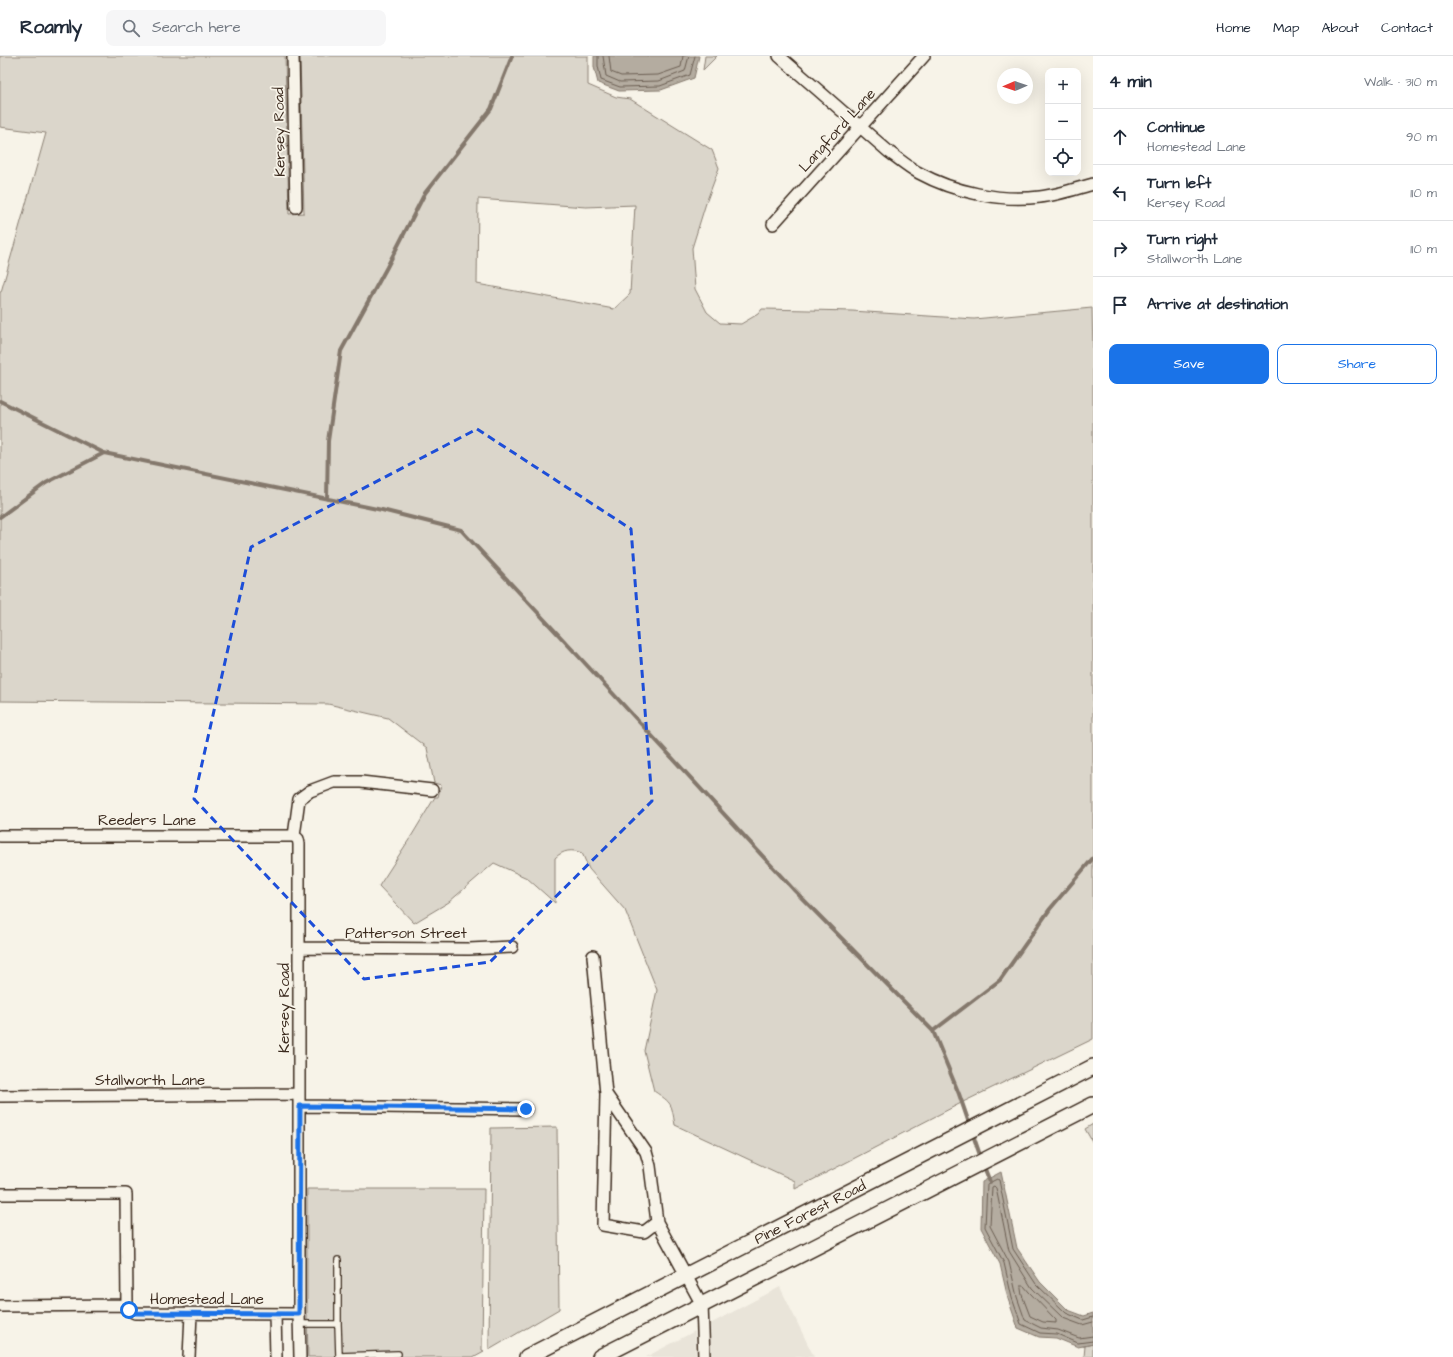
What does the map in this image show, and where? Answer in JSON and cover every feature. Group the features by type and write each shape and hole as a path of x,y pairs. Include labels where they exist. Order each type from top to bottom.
{"main road":[{"name":"Pine Forest Road","path":"527,1357 1093,1067"},
{"path":"603,1356 1093,1105"}],"street":[{"name":"Kersey Road","path":"293,56 296,207"},
{"path":"779,56 889,152 918,173 946,185 992,196 1024,198 1055,195 1093,184"},
{"name":"Langford Lane","path":"773,224 924,56"},
{"name":"Kersey Road","path":"300,1357 299,844 298,839 294,836 299,799 310,791 334,782 361,782 432,790"},
{"name":"Reeders Lane","path":"0,836 294,836"},
{"name":"Patterson Street","path":"299,948 470,949 512,947"},
{"path":"594,956 606,1094 603,1225 644,1232 657,1222"},
{"name":"Stallworth Lane","path":"0,1096 299,1094"},
{"path":"606,1094 646,1152 650,1166 657,1222 702,1305 704,1357"},
{"path":"300,1106 526,1109"},
{"path":"0,1194 126,1194 127,1305"},
{"name":"Homestead Lane","path":"0,1306 127,1305 129,1310 135,1313 275,1314 299,1319"},
{"path":"188,1357 191,1314"},
{"path":"275,1314 276,1357"}],"lane":[{"path":"338,1260 339,1356 398,1354"},
{"path":"299,1319 338,1324"}],"highlighted area":[{"path":"477,429 631,529 652,801 490,962 364,979 194,799 251,547"}],"shaded area":[{"path":"0,56 285,56 289,214 304,213 300,56 588,56 588,85 616,97 630,99 712,150 719,168 692,248 695,289 707,312 720,323 741,324 758,314 762,309 852,311 974,319 1092,308 1093,1039 963,1102 795,1189 795,1181 675,1125 672,1108 665,1099 654,1091 644,1051 657,990 625,910 589,869 582,853 568,851 561,853 555,858 555,903 527,878 494,863 449,902 414,923 379,886 435,797 438,797 441,785 434,783 427,748 388,718 328,704 0,701 0,292 46,133 0,127","holes":["478,199 586,207 635,205 630,294 614,309 477,284"]},
{"path":"705,56 717,56 703,70"},
{"path":"1093,1124 1093,1143 1085,1129"},
{"path":"557,1127 559,1309 489,1350 491,1128"},
{"path":"307,1189 484,1189 482,1350 484,1351 473,1357 308,1357"},
{"path":"780,1287 814,1357 711,1357 710,1324"},
{"path":"695,1331 696,1357 646,1357"},
{"path":"1093,1344 1093,1357 1084,1357 1085,1346"}],"water":[{"path":"594,56 699,56 694,78 661,90 619,91 598,83 594,67"},
{"path":"1001,1172 1017,1248 1040,1282 1068,1310 1084,1316 1093,1313 1093,1344 1078,1347 1056,1338 1039,1337 1018,1328 1008,1299 1000,1264 981,1228 982,1182"}],"waterway":[{"path":"327,499 328,441 341,351 425,193 491,109 512,56"},
{"path":"0,401 104,453 382,510 461,530 793,889 933,1031 959,1094 970,1126"},
{"path":"0,517 46,483 104,453"},
{"path":"933,1031 1000,980 1050,909 1093,858"},
{"path":"972,1132 981,1158"},
{"path":"983,1164 990,1182"}],"route":[{"path":"129,1310 135,1313 299,1314 300,1106 526,1109"}]}
